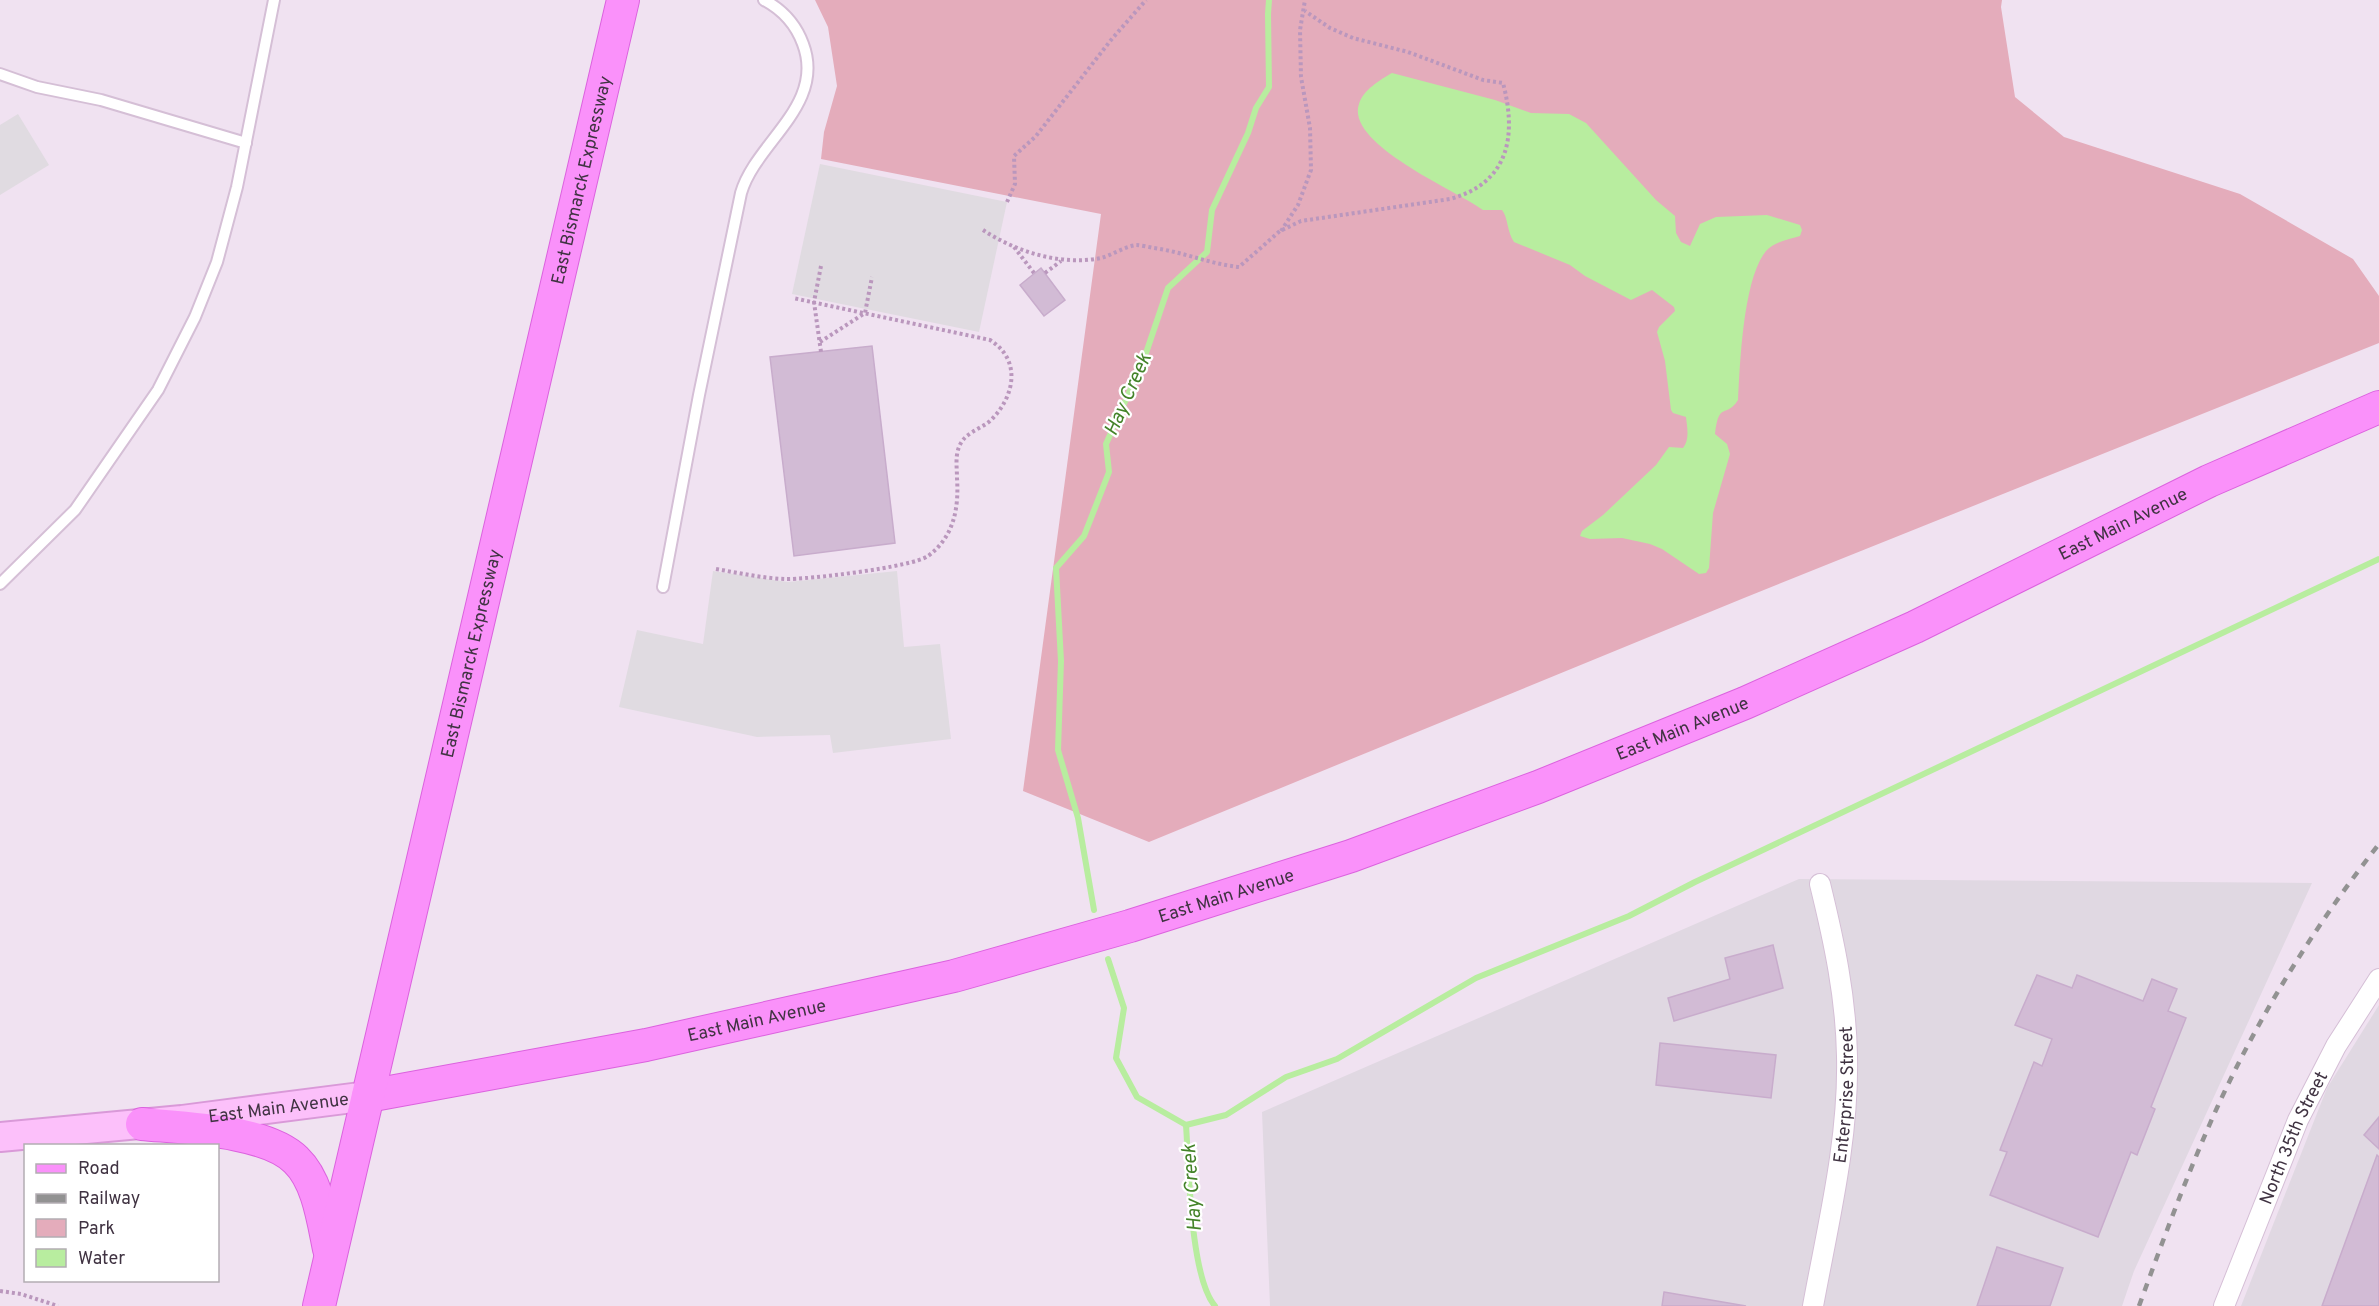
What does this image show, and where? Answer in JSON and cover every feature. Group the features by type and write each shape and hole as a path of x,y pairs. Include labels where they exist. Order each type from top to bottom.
{"main road":[{"name":"East Bismarck Expressway","path":"318,1306 623,0"},
{"name":"East Main Avenue","path":"0,1137 142,1124 368,1096 646,1045 954,976 1130,926 1351,856 1538,787 1745,703 1915,627 2209,482 2379,407"},
{"path":"142,1124 220,1132 279,1147 297,1160 308,1178 316,1195 331,1254"}],"street":[{"name":"Enterprise Street","path":"1813,1306 1843,1134 1847,1056 1841,979 1820,884"},
{"name":"North 35th Street","path":"2224,1306 2298,1120 2336,1046 2379,979"}],"lane":[{"path":"0,584 75,510 158,390 195,317 217,262 246,143 274,0"},
{"path":"663,587 699,395 741,193 750,172 796,107 807,76 805,49 800,34 782,12 764,0"},
{"path":"0,74 37,87 101,100 246,143"}],"path":[{"path":"1007,202 1015,184 1014,156 1036,136 1111,40 1146,0"},
{"path":"983,230 999,241 1061,261 1102,257 1136,245 1169,250 1220,265 1239,267 1280,231 1298,206 1311,170 1310,128 1301,77 1300,30 1305,11 1305,0"},
{"path":"1280,231 1301,221 1450,199 1477,188 1501,162 1510,132 1507,96 1503,83 1483,80 1408,52 1353,38 1330,28 1305,11"},
{"path":"1014,246 1034,273"},
{"path":"1045,273 1061,261"},
{"path":"821,266 814,302 821,352"},
{"path":"819,342 865,313 872,277"},
{"path":"716,569 785,579 897,567 928,556 949,532 957,515 959,446 963,438 986,424 998,410 1011,386 1013,374 1010,364 999,345 990,340 793,298"},
{"path":"0,1291 21,1294 58,1306"}],"shaded area":[{"path":"18,114 49,165 0,195 0,125"},
{"path":"820,164 1007,202 979,332 792,294"},
{"path":"713,571 788,582 897,571 904,647 940,644 951,739 833,753 830,735 757,737 619,707 637,630 703,644"},
{"path":"1799,879 2312,883 2134,1271 2122,1306 1270,1306 1262,1112"},
{"path":"2379,1005 2379,1306 2241,1306 2327,1088"}],"green space":[{"path":"815,0 2002,0 2001,7 2015,97 2064,137 2240,194 2353,259 2379,296 2379,343 1744,598 1149,842 1023,791 1101,214 821,159 824,132 837,86 828,27"}],"water":[{"path":"1392,73 1495,100 1531,113 1569,114 1586,123 1656,200 1675,216 1676,233 1681,242 1690,246 1700,224 1716,217 1767,215 1800,225 1802,230 1800,236 1777,243 1766,251 1752,281 1744,323 1738,400 1734,406 1721,413 1715,434 1727,444 1730,454 1713,513 1709,568 1706,573 1699,574 1662,549 1650,544 1622,538 1590,539 1580,536 1582,531 1603,515 1656,465 1669,447 1683,448 1687,441 1686,417 1673,413 1671,410 1665,361 1657,332 1675,311 1674,307 1652,290 1631,300 1585,276 1570,265 1514,242 1502,210 1483,210 1406,165 1385,150 1369,135 1359,119 1359,104 1368,90"}],"building":[{"path":"1041,268 1065,300 1044,316 1020,285"},
{"path":"872,346 895,543 794,556 770,357"},
{"path":"1773,945 1783,988 1674,1021 1668,998 1730,979 1725,958"},
{"path":"2037,975 2072,988 2077,975 2143,1001 2152,979 2177,989 2168,1011 2186,1018 2151,1107 2155,1109 2137,1155 2131,1152 2098,1237 1990,1195 2007,1152 2000,1150 2034,1062 2042,1066 2052,1039 2015,1025"},
{"path":"1660,1043 1776,1055 1771,1098 1656,1085"},
{"path":"2379,1117 2379,1149 2364,1135"},
{"path":"2377,1155 2379,1157 2379,1306 2322,1306"},
{"path":"1997,1247 2063,1268 2050,1306 1977,1306"},
{"path":"1664,1292 1746,1306 1662,1306"}],"waterway":[{"name":"Hay Creek","path":"1094,910 1078,818 1058,750 1061,661 1056,568 1084,536 1109,472 1106,444 1144,359 1168,288 1207,252 1212,210 1248,133 1256,108 1269,87 1269,0"},
{"path":"1186,1125 1226,1115 1286,1077 1337,1059 1476,978 1629,916 1695,882 2379,559"},
{"name":"Hay Creek","path":"1108,959 1124,1008 1116,1058 1137,1097 1186,1125 1196,1247 1200,1271 1207,1292 1215,1306"}],"railway":[{"path":"2139,1306 2202,1142 2247,1047 2308,942 2379,844"}]}
